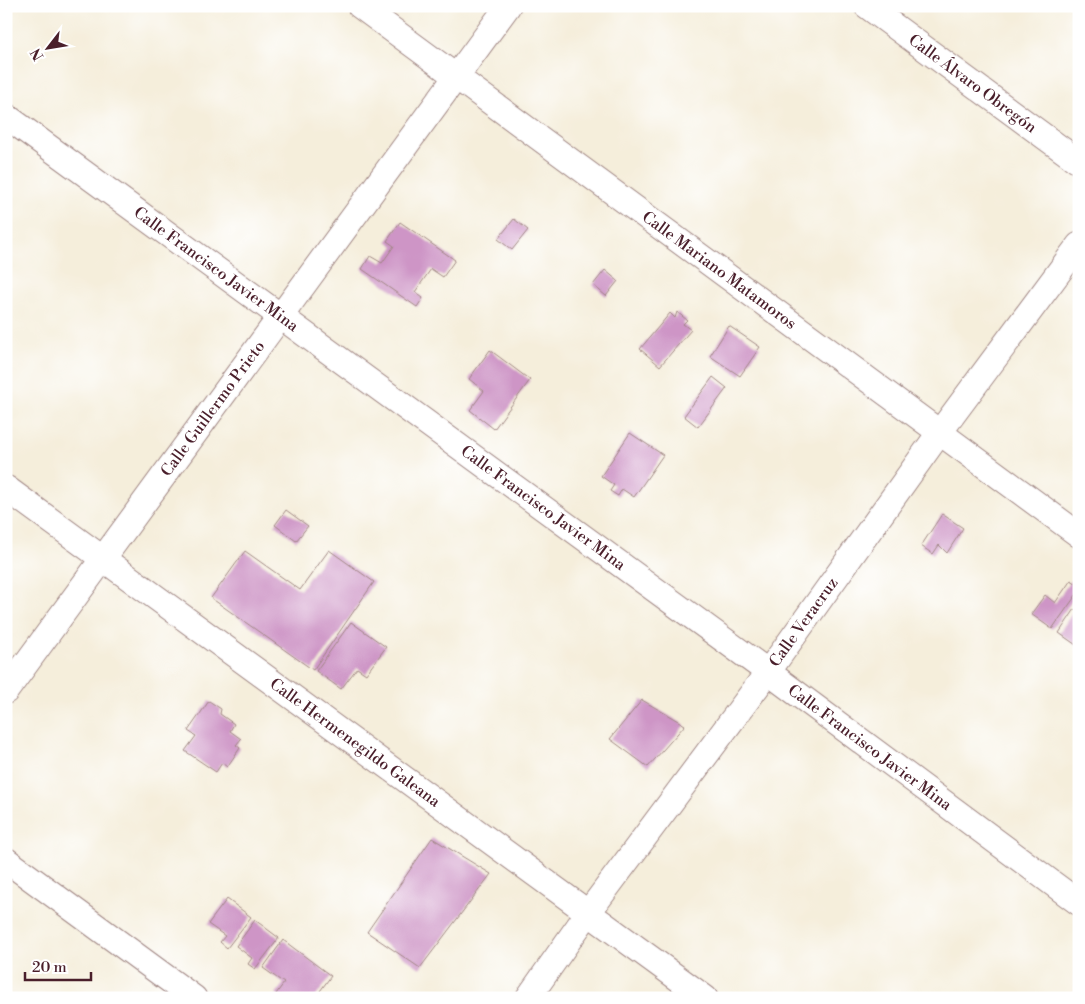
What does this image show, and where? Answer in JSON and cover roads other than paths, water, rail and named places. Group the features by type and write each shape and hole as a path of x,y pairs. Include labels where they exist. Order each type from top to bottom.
{"street":[{"name":"Calle Mariano Matamoros","path":"360,6 1079,535"},
{"name":"Calle Guillermo Prieto","path":"6,691 508,6"},
{"name":"Calle Álvaro Obregón","path":"866,6 1079,162"},
{"name":"Calle Francisco Javier Mina","path":"6,116 768,672 1079,904"},
{"name":"Calle Veracruz","path":"528,998 588,913 768,672 940,432 1079,245"},
{"name":"Calle Hermenegildo Galeana","path":"6,488 705,998"},
{"path":"6,860 194,998"}]}
